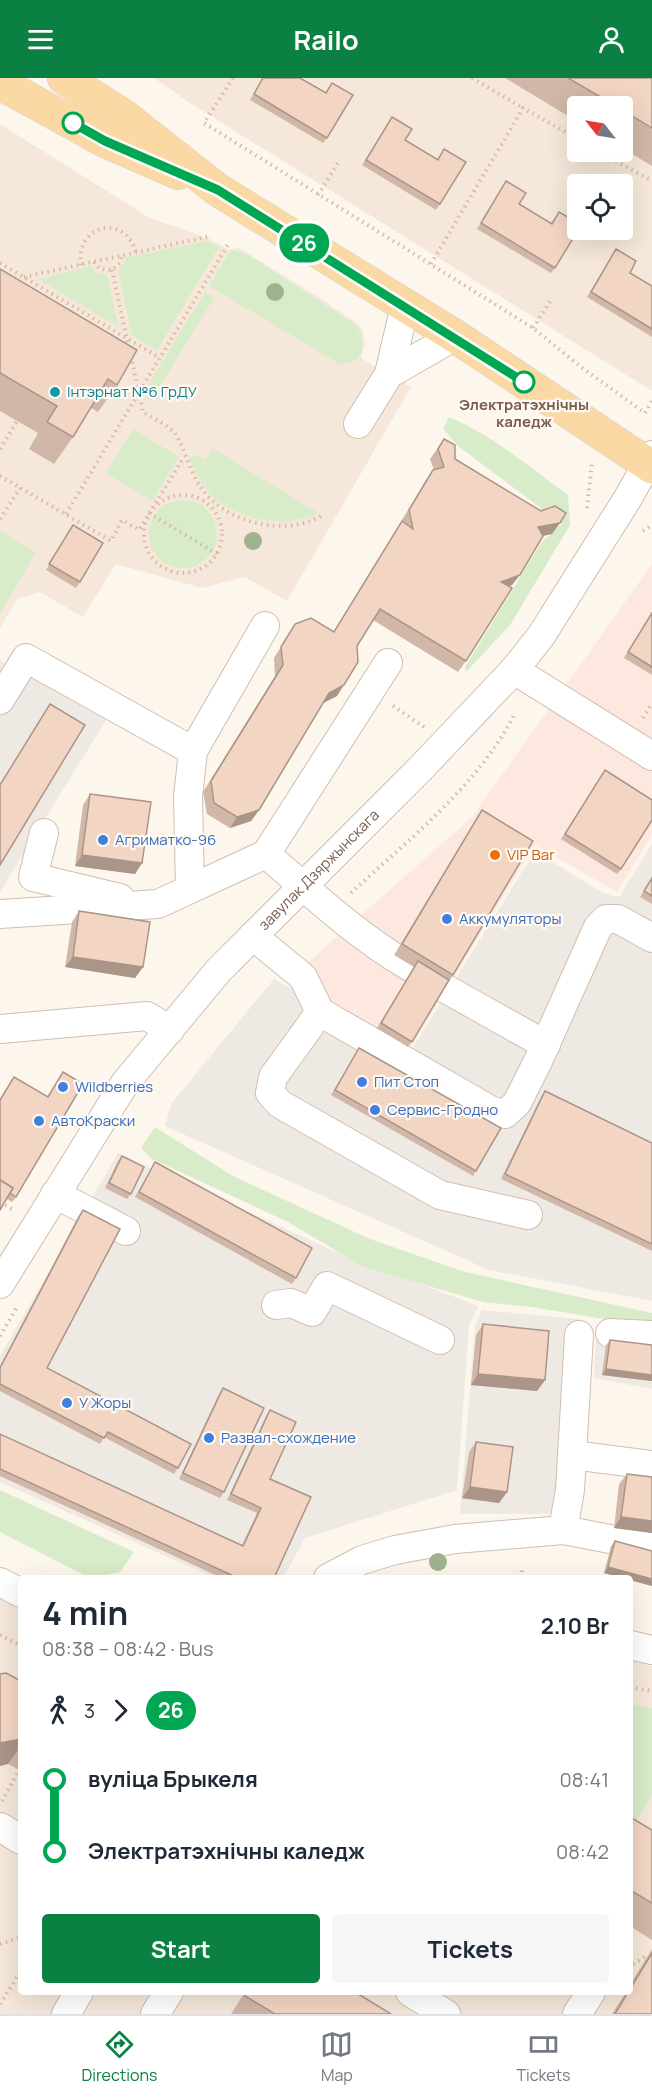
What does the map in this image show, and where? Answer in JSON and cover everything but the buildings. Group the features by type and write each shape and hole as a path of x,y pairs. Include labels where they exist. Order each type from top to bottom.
{"main road":[{"path":"64,78 124,116 218,190 455,336 650,462"},
{"path":"0,82 105,141 218,190"}],"street":[{"path":"358,424 389,374 405,306"},
{"path":"389,374 455,336"},
{"name":"завулак Дзяржынскага","path":"0,1284 125,1083 219,970 514,670 541,636 650,462"},
{"path":"190,889 188,797 193,751 265,626"},
{"path":"0,700 27,658 193,751"},
{"path":"0,914 158,904 266,854 388,663"},
{"path":"514,670 652,756"},
{"path":"44,833 33,877 148,904"},
{"path":"266,854 377,947 410,968"},
{"path":"253,936 303,977 320,1012 492,1111 505,1114 518,1103 546,1046 598,927 606,919 618,919 652,938"},
{"path":"446,989 546,1046"},
{"path":"320,1012 273,1077 270,1093 280,1104 440,1195 528,1215"},
{"path":"0,1029 147,1016 170,1030"},
{"path":"56,1194 126,1232"},
{"path":"276,1305 291,1303 312,1312 327,1286 440,1340"},
{"path":"610,1333 652,1335"},
{"path":"563,1530 572,1455 579,1335"},
{"path":"572,1455 652,1466"},
{"path":"334,1575 362,1560 395,1550 455,1539 563,1530 652,1547"},
{"path":"0,1582 18,1591"},
{"path":"633,1646 652,1650"},
{"path":"6,1817 18,1835"},
{"path":"66,2014 77,1995"},
{"path":"155,2014 167,1995"},
{"path":"415,1995 446,2014"},
{"path":"578,2014 589,1995"}],"path":[{"path":"233,78 204,123 533,328 580,367 645,413 652,401"},
{"path":"472,78 567,133"},
{"path":"431,264 523,108"},
{"path":"318,195 339,161"},
{"path":"618,162 652,181"},
{"path":"81,265 80,250 84,242 98,230 107,228 124,233 136,253"},
{"path":"24,277 211,236"},
{"path":"66,514 229,243"},
{"path":"94,262 100,269 112,270 120,264 122,256"},
{"path":"0,263 160,358"},
{"path":"112,270 143,412 176,433 184,457 210,503 218,514 222,527 217,554 199,570 174,573 163,568 146,550 144,525 149,513 170,496 184,494 197,497 210,503 244,518 282,527 313,521 323,515"},
{"path":"533,328 552,298"},
{"path":"0,449 17,421"},
{"path":"0,476 111,541 122,520 139,530 184,457"},
{"path":"587,509 590,466"},
{"path":"0,519 20,488"},
{"path":"149,513 217,554"},
{"path":"370,691 428,730"},
{"path":"521,1575 522,1568"},
{"path":"0,1635 18,1644"},
{"path":"633,1688 652,1691"},
{"path":"6,1817 2,1800 18,1772"},
{"path":"0,1944 18,1938"},
{"path":"633,1962 648,1955"},
{"path":"0,2004 18,1976"}],"shaded area":[{"path":"154,78 652,78 652,391 190,103"},
{"path":"0,124 150,218 210,239 229,250 239,248 317,296 358,324 363,331 365,343 361,358 411,387 287,601 245,577 202,588 116,564 83,617 40,592 17,599 0,628"},
{"path":"652,564 652,835 617,892 535,845 409,1050 287,981 472,817"},
{"path":"0,660 106,720 0,892"},
{"path":"652,844 652,1301 489,1270 165,1126 171,1104 274,979 410,1052 535,851 601,892 619,897"},
{"path":"118,1153 328,1248 478,1306 469,1326 457,1490 305,1538 285,1575 208,1575 0,1482 0,1356"},
{"path":"482,1310 580,1319 556,1514 460,1514 475,1327"},
{"path":"596,1331 652,1342 652,1389 594,1378"},
{"path":"0,1595 18,1604 18,1995 633,1995 633,1662 652,1666 652,2014 0,2014"}],"green space":[{"path":"208,241 219,247 157,350 132,335 118,271 125,263 125,258"},
{"path":"231,250 245,253 356,325 361,334 362,343 357,360 341,365 209,286"},
{"path":"91,266 95,273 107,275 119,327 38,279"},
{"path":"205,292 214,298 150,402 146,389"},
{"path":"449,417 496,442 568,495 570,525 510,625 466,672 465,667 541,543 562,524 458,446 443,429"},
{"path":"133,429 179,457 152,501 106,473"},
{"path":"212,448 318,513 291,521 263,520 249,517 223,505 205,488 190,460 193,454 205,460"},
{"path":"183,500 196,503 207,510 214,521 217,534 214,547 207,558 196,565 183,568 170,565 159,558 152,547 149,534 152,521 159,510 170,503"},
{"path":"0,531 36,552 0,614"},
{"path":"155,1127 233,1176 370,1239 465,1272 652,1313 652,1327 532,1307 483,1302 364,1267 286,1221 152,1159 141,1148"},
{"path":"0,1490 134,1552 120,1572 84,1575 0,1532"},
{"path":"633,1705 652,1708 652,1795 633,1826"}],"bus line":[{"name":"26","path":"73,123 105,141 218,190 455,336 524,382"}],"place":[{"name":"Электратэхнічны каледж","path":"524,382"},
{"name":"Інтэрнат №6 ГрДУ","path":"55,392"},
{"name":"Агриматко-96","path":"103,840"},
{"name":"VIP Bar","path":"495,855"},
{"name":"Аккумуляторы","path":"447,919"},
{"name":"Пит Стоп","path":"362,1082"},
{"name":"Wildberries","path":"63,1087"},
{"name":"Сервис-Гродно","path":"375,1110"},
{"name":"АвтоКраски","path":"39,1121"},
{"name":"У Жоры","path":"67,1403"},
{"name":"Развал-схождение","path":"209,1438"}]}
